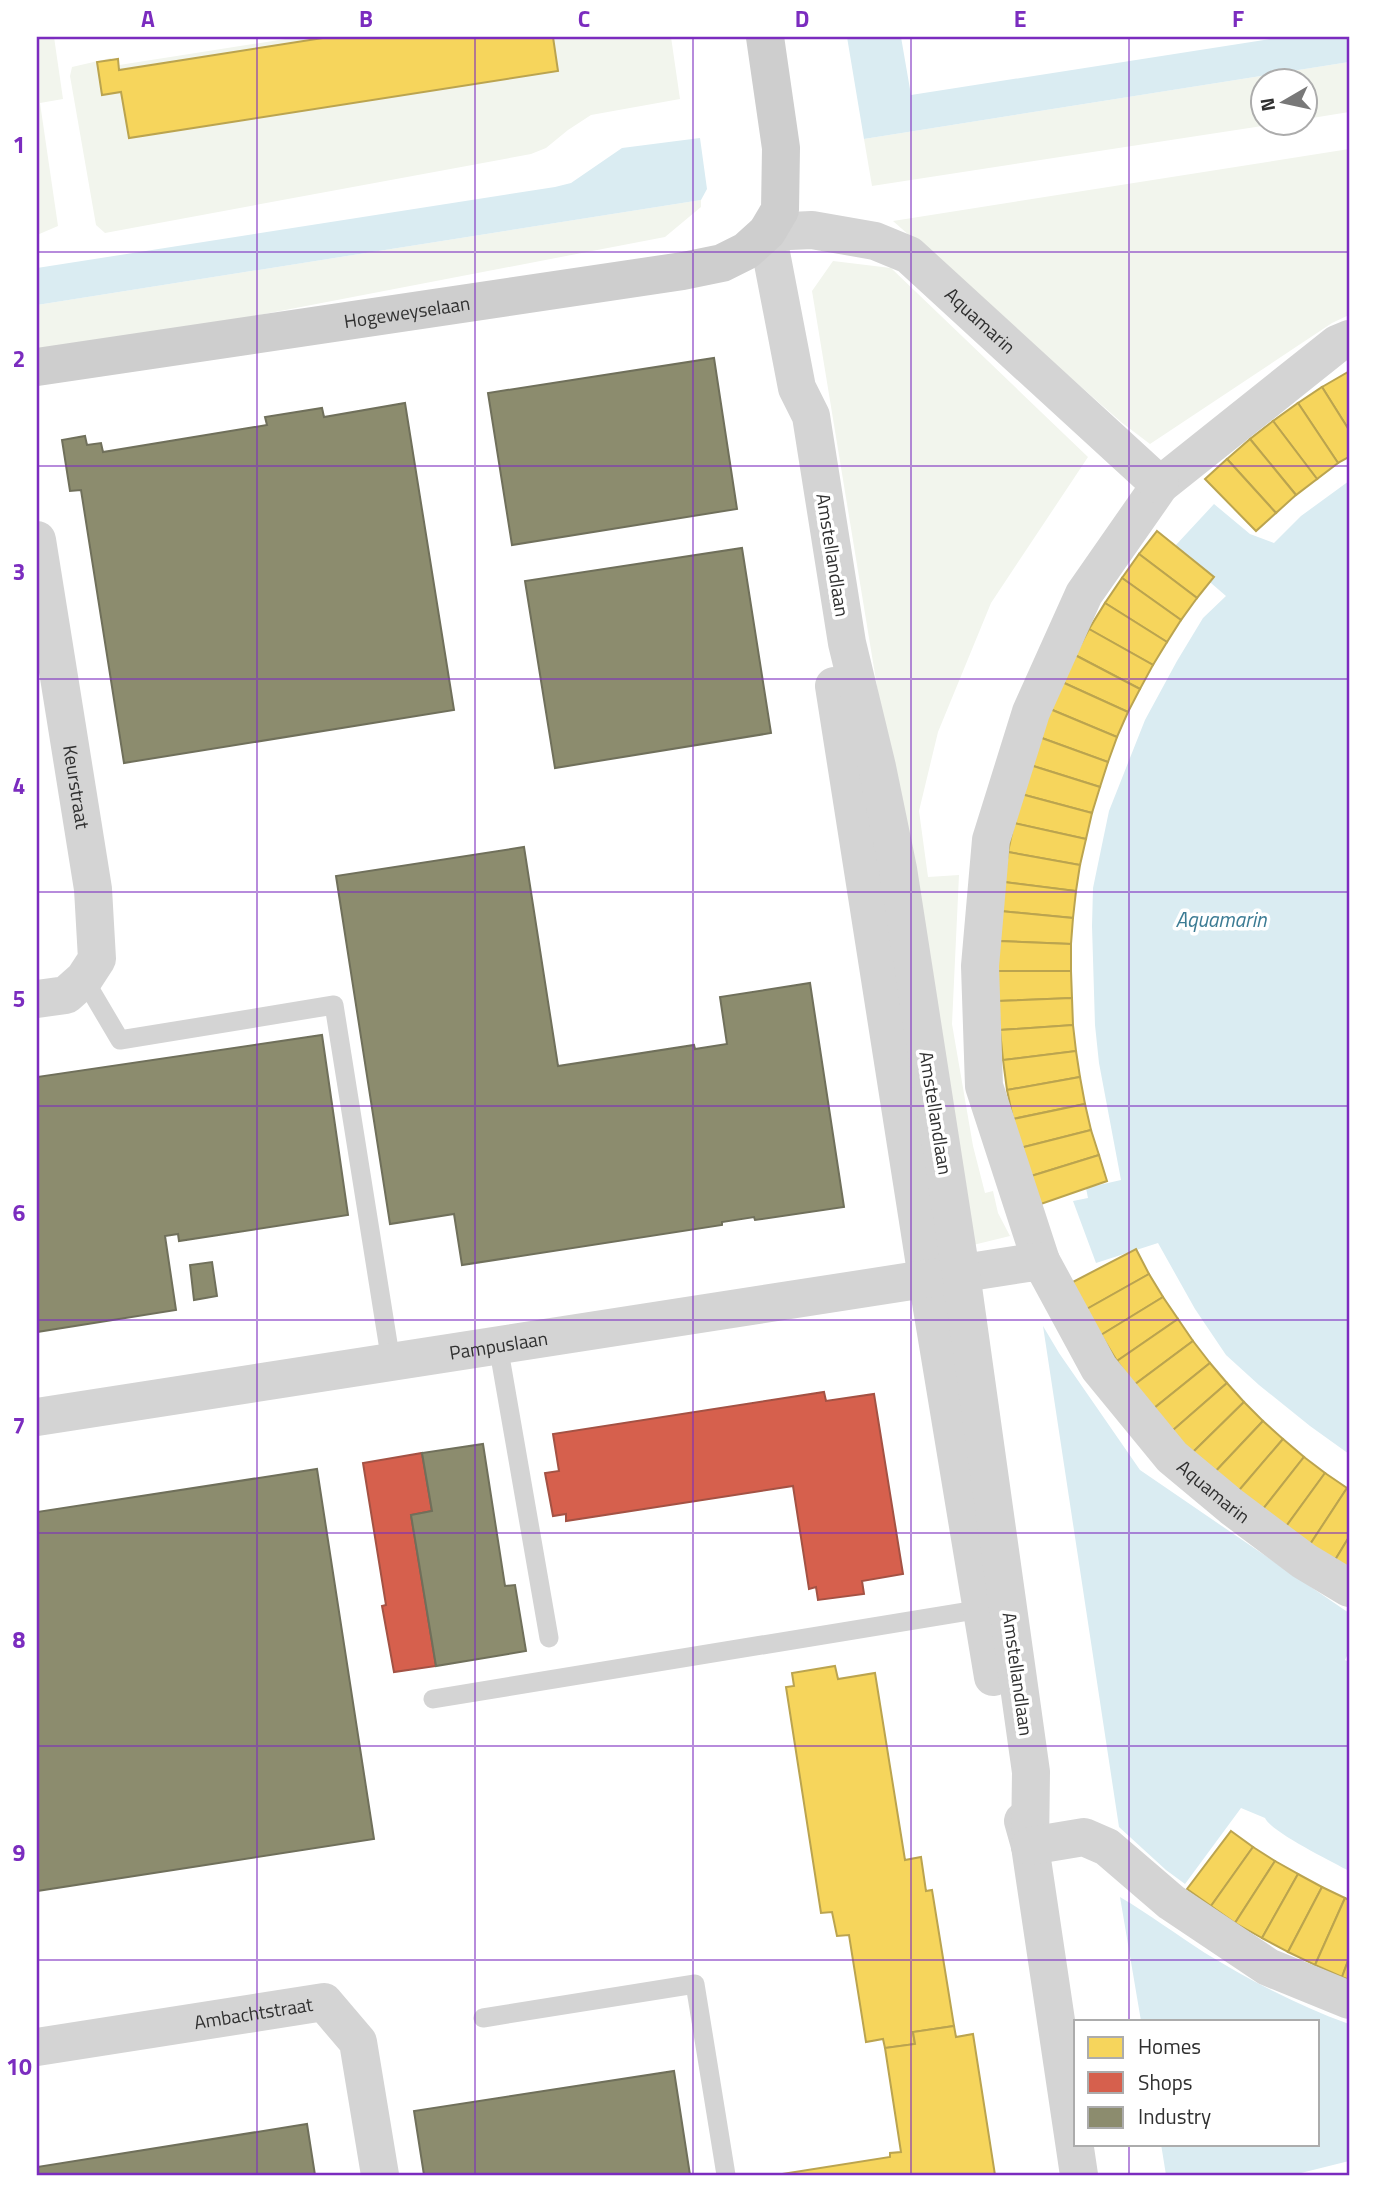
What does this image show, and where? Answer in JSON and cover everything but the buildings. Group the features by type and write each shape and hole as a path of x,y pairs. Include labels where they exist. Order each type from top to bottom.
{"main road":[{"path":"765,37 781,148 782,175 780,210 767,232"},
{"name":"Hogeweyselaan","path":"37,367 683,271 722,263 746,251 767,232"}],"street":[{"name":"Aquamarin","path":"767,232 812,230 875,242 909,255 1160,485"},
{"name":"Amstellandlaan","path":"767,232 797,388 811,416 847,643 898,869 944,1275 995,1607 1010,1777 1030,1846 1074,2141"},
{"name":"Aquamarin","path":"1349,339 1337,344 1160,485 1084,594 1031,712 991,840 980,966 984,1086 1041,1261 1099,1368 1172,1457 1252,1523 1304,1561 1349,1588"},
{"name":"Keurstraat","path":"37,540 93,890 97,959 84,979"},
{"path":"37,999 66,995 84,979"},
{"path":"944,1275 1041,1261"},
{"name":"Pampuslaan","path":"37,1417 944,1275"},
{"path":"1030,1846 1084,1837 1107,1847 1171,1902 1268,1967 1349,2000"},
{"name":"Ambachtstraat","path":"37,2047 324,2002 358,2042 380,2175"},
{"name":"Amstellandlaan","path":"1075,2146 1079,2175"}],"lane":[{"path":"84,979 120,1040 334,1005 391,1362"},
{"path":"498,1345 549,1638"},
{"path":"433,1699 995,1607"},
{"path":"483,2018 695,1984 726,2175"}],"shaded area":[{"path":"37,37 54,37 63,99 40,103 58,226 37,235"},
{"path":"298,37 671,37 680,99 591,115 546,148 531,154 105,233 96,225 70,76 72,67 111,58 113,66"},
{"path":"1349,62 1349,112 1320,117 1320,67"},
{"path":"1250,78 1250,128 872,186 864,139"},
{"path":"1349,149 1349,315 1332,323 1150,444 1121,422 893,221"},
{"path":"701,200 701,207 665,237 165,333 37,353 37,305"},
{"path":"833,261 891,268 1088,457 991,603 938,732 919,811 928,877 959,875 952,1024 973,1146 985,1193 993,1191 998,1213 1010,1236 969,1246 812,291"}],"water":[{"path":"847,37 901,37 911,95 1283,37 1349,37 1349,62 1320,67 1250,66 1250,78 864,139"},
{"path":"700,138 707,189 701,200 37,305 37,268 555,187 571,183 622,148"},
{"name":"Aquamarin","path":"1349,481 1349,1454 1259,1385 1226,1355 1195,1309 1158,1243 1096,1263 1073,1201 1088,1198 1086,1188 1121,1180 1099,1063 1095,1025 1093,888 1109,811 1145,720 1177,661 1203,618 1226,596 1175,546 1214,504 1250,534 1274,543 1301,516"},
{"path":"1043,1326 1140,1470 1349,1613 1349,1652 1345,1660 1349,1662 1349,1871 1290,1839 1265,1818 1241,1808 1185,1884 1119,1827"},
{"path":"1120,1897 1240,1973 1294,2001 1349,2024 1349,2161 1293,2175 1166,2175 1161,2146 1320,2146 1320,2020 1141,2020"}]}
